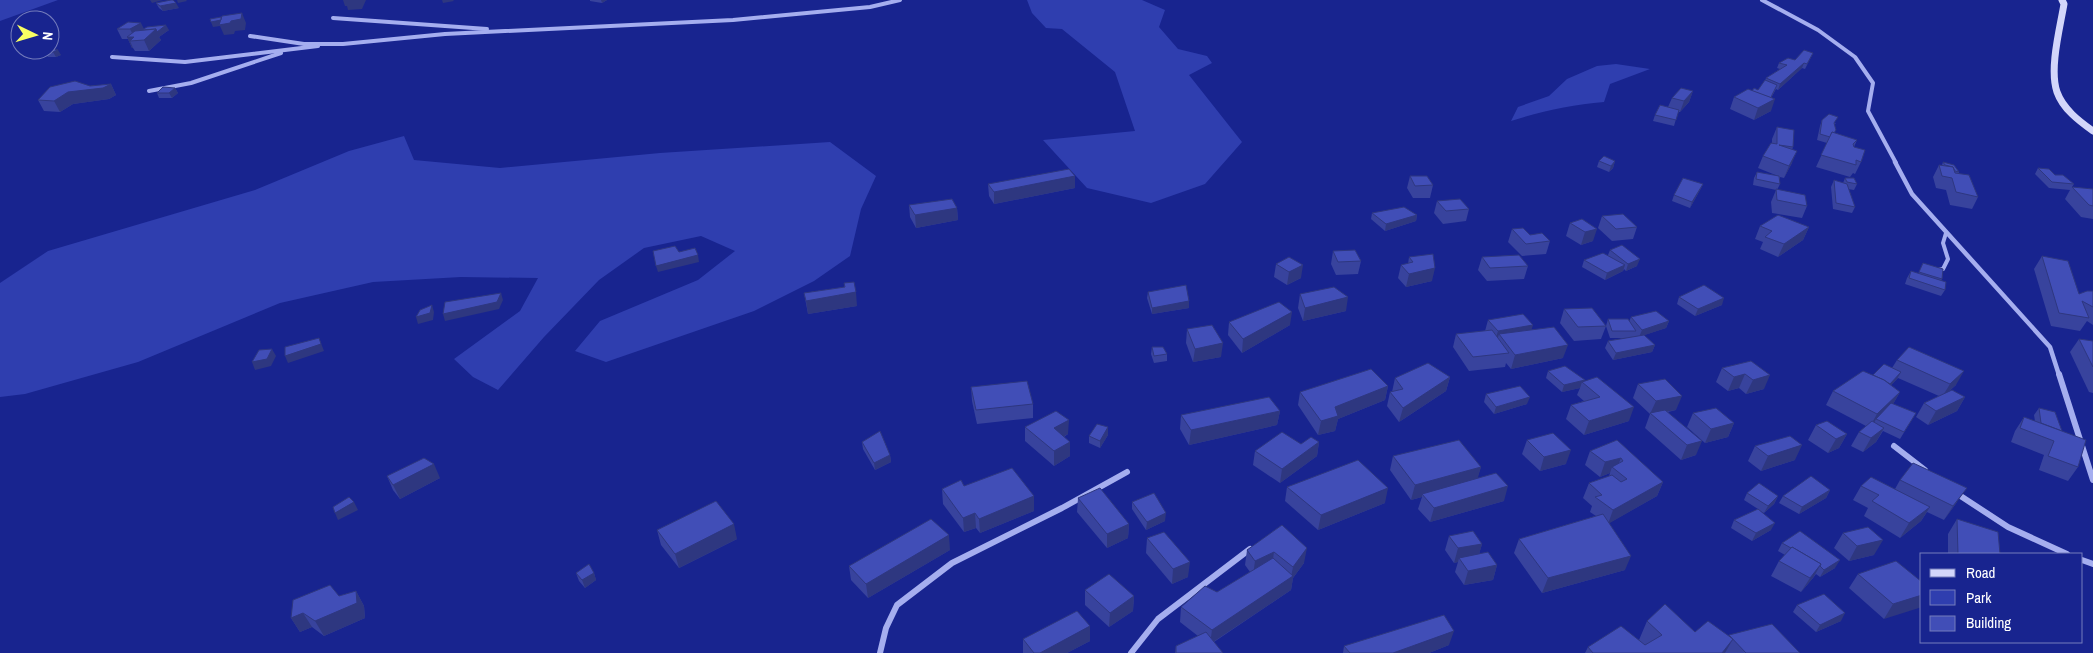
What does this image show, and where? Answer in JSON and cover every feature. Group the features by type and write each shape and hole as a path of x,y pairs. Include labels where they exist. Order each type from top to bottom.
{"main road":[{"path":"2062,0 2064,4 2058,51 2057,91 2072,115 2093,132"}],"street":[{"path":"112,57 185,62 445,34 733,20 870,8 900,0"},
{"path":"1762,0 1818,30 1855,58 1873,84 1868,111 1912,194 2050,347 2093,480"},
{"path":"333,18 507,31"},
{"path":"250,36 304,44 343,44"},
{"path":"149,91 191,83 291,50"},
{"path":"1894,446 1928,472"},
{"path":"880,653 886,628 897,605 952,563 1062,508 1127,472"},
{"path":"1949,488 2008,527 2065,553"},
{"path":"1131,653 1158,619 1258,543"}],"lane":[{"path":"1933,272 1943,269 1948,259 1943,243 1946,233"}],"green space":[{"path":"0,0 58,0 30,10 10,10 10,17 0,21"},
{"path":"1027,0 1142,0 1165,10 1159,27 1178,49 1207,56 1212,63 1189,75 1242,142 1205,184 1151,203 1087,188 1043,140 1135,131 1115,72 1062,29 1046,28 1032,13"},
{"path":"1616,64 1650,69 1610,84 1604,102 1557,109 1511,121 1518,107 1549,96 1567,79 1597,66"},
{"path":"404,136 414,160 500,168 660,153 830,142 876,176 861,209 850,256 814,281 754,311 606,362 575,351 600,321 698,280 735,251 701,236 644,248 599,280 544,337 498,390 473,377 454,359 520,311 538,278 461,277 373,282 280,303 138,362 25,394 0,397 0,283 48,251 255,190 349,151"}],"building":[{"path":"173,0 176,3 160,6 156,3"},
{"path":"242,13 241,19 219,25 222,16"},
{"path":"221,17 221,20 211,22 210,19"},
{"path":"128,22 141,23 130,29 117,29"},
{"path":"166,25 157,32 156,29 142,30 147,27"},
{"path":"156,29 144,40 130,41 134,37 127,37 135,31"},
{"path":"1804,50 1813,53 1807,64 1804,63 1780,84 1766,78 1787,65 1779,63 1788,58 1795,60"},
{"path":"1765,80 1777,85 1771,98 1752,91 1754,88 1758,90"},
{"path":"75,81 90,86 111,84 103,88 68,92 54,101 38,100 50,87"},
{"path":"163,87 175,88 169,93 157,93"},
{"path":"1681,88 1693,91 1684,101 1672,98"},
{"path":"1748,89 1775,99 1758,108 1734,97"},
{"path":"1660,105 1679,110 1676,120 1655,115"},
{"path":"1829,114 1838,117 1834,123 1836,130 1834,133 1832,132 1830,137 1820,134 1822,120"},
{"path":"1777,127 1794,130 1793,147 1779,145 1797,151 1789,166 1763,156 1771,143 1777,144"},
{"path":"1832,132 1857,140 1853,144 1854,147 1865,150 1861,162 1856,160 1856,165 1821,155"},
{"path":"1604,156 1615,161 1611,166 1599,161"},
{"path":"1943,162 1954,165 1959,172 1955,171 1953,167 1945,165"},
{"path":"1939,165 1953,167 1955,173 1969,175 1978,197 1956,192 1952,178 1942,176"},
{"path":"2038,168 2049,169 2055,175 2063,175 2074,184 2052,182"},
{"path":"1069,169 1075,176 994,192 988,184"},
{"path":"1757,172 1779,176 1780,184 1756,179"},
{"path":"1410,176 1427,176 1433,185 1415,186"},
{"path":"1683,178 1703,184 1692,202 1674,195"},
{"path":"1845,178 1854,178 1857,184 1847,182"},
{"path":"1834,180 1847,184 1855,207 1836,203"},
{"path":"2072,187 2093,189 2093,206 2089,205"},
{"path":"1776,189 1805,195 1807,206 1777,200"},
{"path":"952,199 957,208 915,215 909,205"},
{"path":"1460,199 1469,209 1446,211 1437,201"},
{"path":"1404,207 1417,215 1386,224 1372,213"},
{"path":"1623,214 1637,227 1616,229 1602,216"},
{"path":"1778,215 1809,227 1784,244 1765,237 1772,231 1760,226"},
{"path":"1582,219 1597,229 1585,232 1570,223"},
{"path":"1523,228 1530,235 1542,233 1550,241 1526,244 1512,229"},
{"path":"1622,245 1640,259 1628,264 1610,250"},
{"path":"675,246 679,252 695,248 698,255 656,266 653,251"},
{"path":"1355,250 1361,261 1338,262 1333,251"},
{"path":"1603,253 1625,265 1607,273 1584,260"},
{"path":"1433,254 1435,268 1409,274 1401,265 1413,262 1409,257"},
{"path":"1519,255 1528,266 1490,268 1482,257"},
{"path":"2042,256 2068,261 2079,294 2093,291 2093,307 2082,301 2089,318 2059,313"},
{"path":"1289,257 1303,265 1289,272 1276,264"},
{"path":"1923,263 1943,269 1942,279 1919,272"},
{"path":"1911,271 1946,282 1945,290 1909,278"},
{"path":"854,282 856,292 806,301 804,293 845,287 844,283"},
{"path":"1186,285 1189,301 1152,308 1148,292"},
{"path":"1704,285 1724,298 1698,309 1679,297"},
{"path":"1334,287 1348,297 1305,308 1300,294"},
{"path":"501,293 497,302 443,314 445,302"},
{"path":"1279,302 1292,312 1243,339 1229,322"},
{"path":"432,305 430,313 416,317 420,310"},
{"path":"1592,308 1606,326 1578,327 1564,309"},
{"path":"1656,311 1669,321 1642,330 1631,317"},
{"path":"1523,314 1533,325 1498,331 1488,320"},
{"path":"1608,319 1628,319 1636,331 1612,331"},
{"path":"1212,325 1223,343 1195,349 1187,329"},
{"path":"1554,327 1568,345 1515,355 1499,334"},
{"path":"1492,330 1509,353 1473,357 1456,334"},
{"path":"1644,335 1655,345 1616,353 1608,341"},
{"path":"319,338 321,344 285,356 285,347"},
{"path":"2079,339 2093,341 2093,367"},
{"path":"1152,347 1163,347 1167,354 1154,356"},
{"path":"1909,347 1964,371 1950,384 1897,360"},
{"path":"272,349 267,359 252,362 259,350"},
{"path":"1751,361 1770,375 1753,380 1745,374 1734,377 1722,368"},
{"path":"1428,363 1450,377 1403,408 1390,392 1403,389 1395,378"},
{"path":"1884,364 1901,372 1890,384 1873,375"},
{"path":"1565,366 1585,380 1564,385 1548,371"},
{"path":"1371,369 1388,386 1335,407 1338,416 1321,421 1300,392"},
{"path":"1863,371 1884,380 1900,392 1877,414 1833,391"},
{"path":"1597,377 1634,407 1589,421 1571,405 1600,397 1582,382"},
{"path":"1665,379 1682,396 1656,401 1638,384"},
{"path":"1027,381 1033,404 976,410 971,387"},
{"path":"1520,386 1530,397 1496,407 1486,394"},
{"path":"1952,390 1965,397 1936,411 1924,403"},
{"path":"1269,397 1280,411 1191,430 1181,415"},
{"path":"1891,403 1916,413 1904,432 1876,419"},
{"path":"1716,408 1734,423 1711,429 1693,413"},
{"path":"2039,408 2055,412 2062,431 2041,423"},
{"path":"1665,410 1702,441 1687,445 1650,413"},
{"path":"1056,411 1069,420 1054,428 1070,442 1054,451 1025,427"},
{"path":"2024,417 2086,440 2078,467 2048,456 2054,441 2020,428"},
{"path":"1827,421 1847,434 1836,439 1816,425"},
{"path":"1872,421 1884,428 1871,438 1859,432"},
{"path":"1097,424 1108,427 1100,441 1089,436"},
{"path":"880,431 890,455 874,463 862,442"},
{"path":"1282,432 1301,444 1311,437 1319,442 1282,469 1255,451"},
{"path":"1553,433 1571,450 1544,457 1527,440"},
{"path":"1790,436 1802,445 1768,456 1755,446"},
{"path":"1459,440 1481,467 1415,485 1393,456"},
{"path":"1617,440 1663,482 1613,510 1595,497 1602,495 1589,483 1612,475 1621,482 1627,479 1612,467 1623,461 1621,458 1605,462 1590,451"},
{"path":"424,458 434,464 393,485 387,476"},
{"path":"1358,460 1388,488 1321,515 1287,487"},
{"path":"1913,463 1967,488 1953,506 1900,480"},
{"path":"1012,468 1034,496 979,519 975,513 963,518 942,489 961,480 964,486"},
{"path":"1496,473 1508,486 1434,508 1422,494"},
{"path":"1811,476 1830,490 1802,507 1783,496"},
{"path":"1871,477 1930,507 1909,523 1872,501 1879,495 1861,486"},
{"path":"1759,483 1778,496 1768,506 1747,493"},
{"path":"1100,488 1129,524 1107,534 1078,498"},
{"path":"1154,493 1166,513 1147,522 1132,502"},
{"path":"349,497 354,502 335,513 333,507"},
{"path":"716,501 734,524 675,554 657,530"},
{"path":"1758,509 1775,523 1756,533 1734,520"},
{"path":"1603,514 1631,556 1548,578 1519,539"},
{"path":"931,519 949,535 866,584 849,566"},
{"path":"1957,519 1998,532 2000,553 1958,553"},
{"path":"1282,525 1307,548 1293,567 1274,552 1255,561 1247,550"},
{"path":"1868,527 1883,540 1857,546 1843,533"},
{"path":"1473,531 1482,544 1458,548 1449,536"},
{"path":"1800,531 1840,560 1824,570 1820,566 1821,564 1782,543"},
{"path":"1164,532 1190,562 1173,569 1147,538"},
{"path":"1792,547 1821,564 1810,578 1779,561"},
{"path":"1488,552 1497,565 1468,571 1459,558"},
{"path":"1273,558 1293,576 1212,630 1181,607 1205,586 1217,592"},
{"path":"1896,561 1920,580 1920,596 1893,604 1858,574"},
{"path":"589,564 594,573 582,580 576,573"},
{"path":"1109,574 1134,596 1110,613 1085,590"},
{"path":"330,585 339,596 356,591 357,603 315,621 303,613 291,618 293,600"},
{"path":"1824,594 1845,613 1820,625 1797,605"},
{"path":"1665,604 1695,632 1708,621 1733,639 1722,653 1593,653 1588,647 1621,626 1645,645 1662,635 1647,621"},
{"path":"1077,611 1090,626 1040,653 1034,653 1023,639"},
{"path":"1444,615 1454,631 1393,653 1350,653 1344,646"},
{"path":"1772,624 1800,653 1746,653 1729,635"},
{"path":"1206,632 1223,653 1176,653 1176,646"}]}
